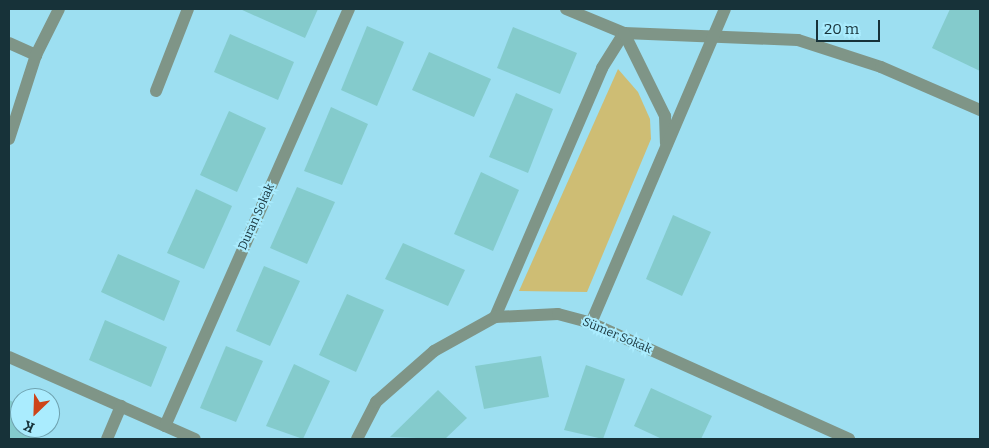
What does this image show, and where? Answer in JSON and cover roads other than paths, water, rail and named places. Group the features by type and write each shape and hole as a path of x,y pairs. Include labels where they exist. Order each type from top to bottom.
{"street":[{"path":"9,139 36,55 59,9"},
{"path":"156,91 188,9"},
{"name":"Duran Sokak","path":"165,426 349,9"},
{"path":"566,9 624,34 798,40 881,67 980,110"},
{"path":"591,323 666,143 725,9"},
{"path":"624,34 665,116 666,143"},
{"path":"495,317 602,68 624,34"},
{"path":"9,43 36,55"},
{"name":"Sümer Sokak","path":"357,439 376,402 426,357 495,317 558,314 591,323 849,439"},
{"path":"9,356 195,439"},
{"path":"107,439 121,406"}]}
